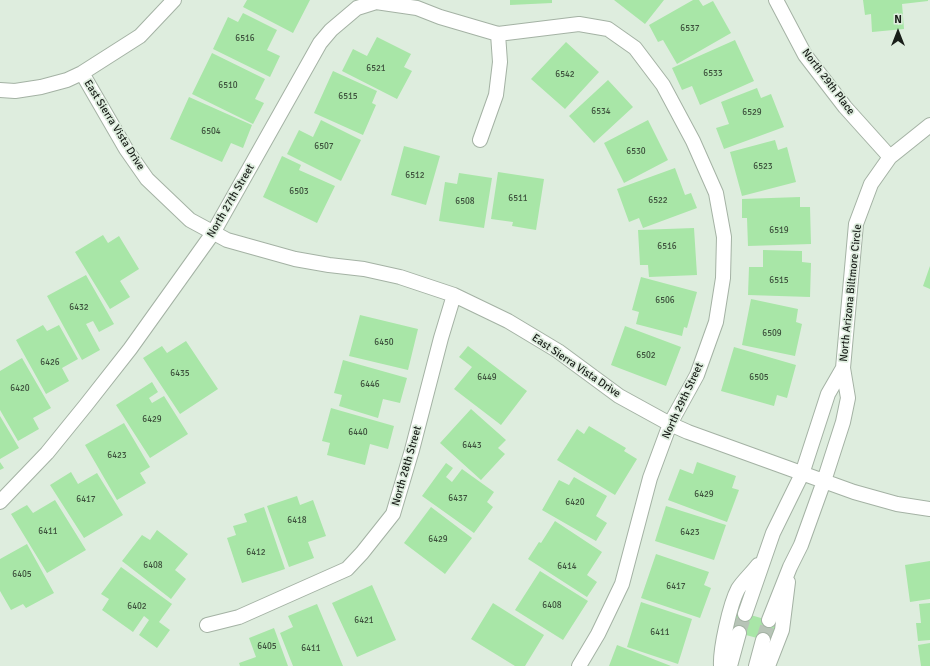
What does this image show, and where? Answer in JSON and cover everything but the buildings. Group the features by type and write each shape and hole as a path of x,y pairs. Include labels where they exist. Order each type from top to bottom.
{"street":[{"path":"0,90 16,91 41,87 67,80 82,73 140,36 174,0"},
{"name":"North 29th Place","path":"776,0 805,55 845,107 890,158"},
{"name":"North 27th Street","path":"0,502 47,453 86,405 130,349 213,233 320,43 331,30 357,8 376,2 417,8 440,17 498,34"},
{"name":"North 29th Street","path":"498,34 579,24 608,29 635,48 663,85 693,141 716,193 724,237 723,278 716,322 697,375 670,424 650,478 622,584 598,634 579,666"},
{"path":"480,140 496,95 500,62 498,34"},
{"name":"East Sierra Vista Drive","path":"82,73 126,149 148,179 190,220 213,233 227,240 295,259 379,272 400,277 454,295 508,321 558,351 619,396 670,424 688,432 854,492 897,504 930,509"},
{"name":"North Arizona Biltmore Circle","path":"768,620 790,567 801,545 843,422 848,398 843,368 856,224 871,184 890,158 930,126"},
{"name":"North 28th Street","path":"207,625 239,617 347,569 362,553 393,514 454,295"},
{"name":"North Arizona Biltmore Circle","path":"745,614 773,534 802,474 828,394 843,368"},
{"name":"North Arizona Biltmore Circle","path":"721,666 720,656 726,629 738,590 765,557"},
{"name":"North Arizona Biltmore Circle","path":"768,666 782,630 790,567"},
{"path":"730,666 739,633"},
{"path":"756,666 763,640"}],"tunnel":[{"path":"739,633 745,614"},
{"path":"763,640 769,620"}]}
